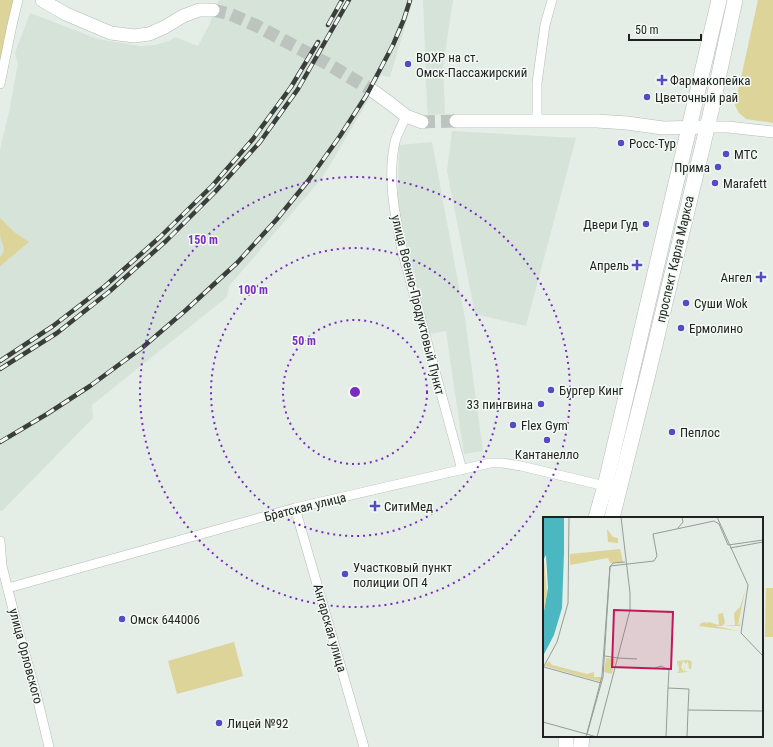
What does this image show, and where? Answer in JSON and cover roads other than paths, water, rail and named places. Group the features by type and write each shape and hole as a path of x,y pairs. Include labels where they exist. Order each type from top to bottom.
{"main road":[{"path":"42,0 66,14 88,24 111,32 134,36 149,34 165,27 183,16 199,10 214,10"},
{"name":"проспект Карла Маркса","path":"596,517 605,486 719,0"},
{"name":"проспект Карла Маркса","path":"612,517 707,127 735,0"},
{"path":"373,92 406,116 422,122"},
{"path":"456,121 597,121 663,128 707,127"},
{"path":"581,747 582,737"}],"street":[{"path":"0,84 18,0"},
{"path":"537,121 537,83 545,25 552,0"},
{"name":"улица Военно-Продуктовый Пункт","path":"406,116 396,140 393,156 392,191 395,218 402,250 462,470"},
{"path":"707,127 728,127 773,132"},
{"name":"Братская улица","path":"8,588 295,508 490,463 522,466 605,486"},
{"name":"Ангарская улица","path":"295,508 364,747"},
{"name":"улица Орловского","path":"0,541 2,566 49,747"}],"tunnel":[{"path":"213,10 230,14 257,26 326,63 373,91"},
{"path":"422,122 456,121"}],"railway":[{"path":"328,25 342,0"},
{"path":"0,369 57,333 110,291 166,241 215,192 260,142 298,89 349,0"},
{"path":"0,442 90,386 143,347 237,263 277,219 308,181 340,136 366,96 393,45 410,0"},
{"path":"0,361 53,326 105,286 160,237 212,186 253,139 291,87 318,42"}],"place":[{"name":"ВОХР на ст. Омск-Пассажирский","path":"408,64"},
{"name":"Фармакопейка","path":"662,80"},
{"name":"Цветочный рай","path":"647,97"},
{"name":"Росс-Тур","path":"621,143"},
{"name":"МТС","path":"726,154"},
{"name":"Прима","path":"718,167"},
{"name":"Marafett","path":"715,183"},
{"name":"Двери Гуд","path":"646,224"},
{"name":"Апрель","path":"637,265"},
{"name":"Ангел","path":"761,277"},
{"name":"Суши Wok","path":"686,303"},
{"name":"Ермолино","path":"681,328"},
{"name":"Бургер Кинг","path":"551,390"},
{"name":"33 пингвина","path":"541,404"},
{"name":"Flex Gym","path":"513,425"},
{"name":"Пеплос","path":"672,432"},
{"name":"Кантанелло","path":"547,440"},
{"name":"СитиМед","path":"375,506"},
{"name":"Участковый пункт полиции ОП 4","path":"345,574"},
{"name":"Омск 644006","path":"122,619"},
{"name":"Лицей №92","path":"219,723"}]}
